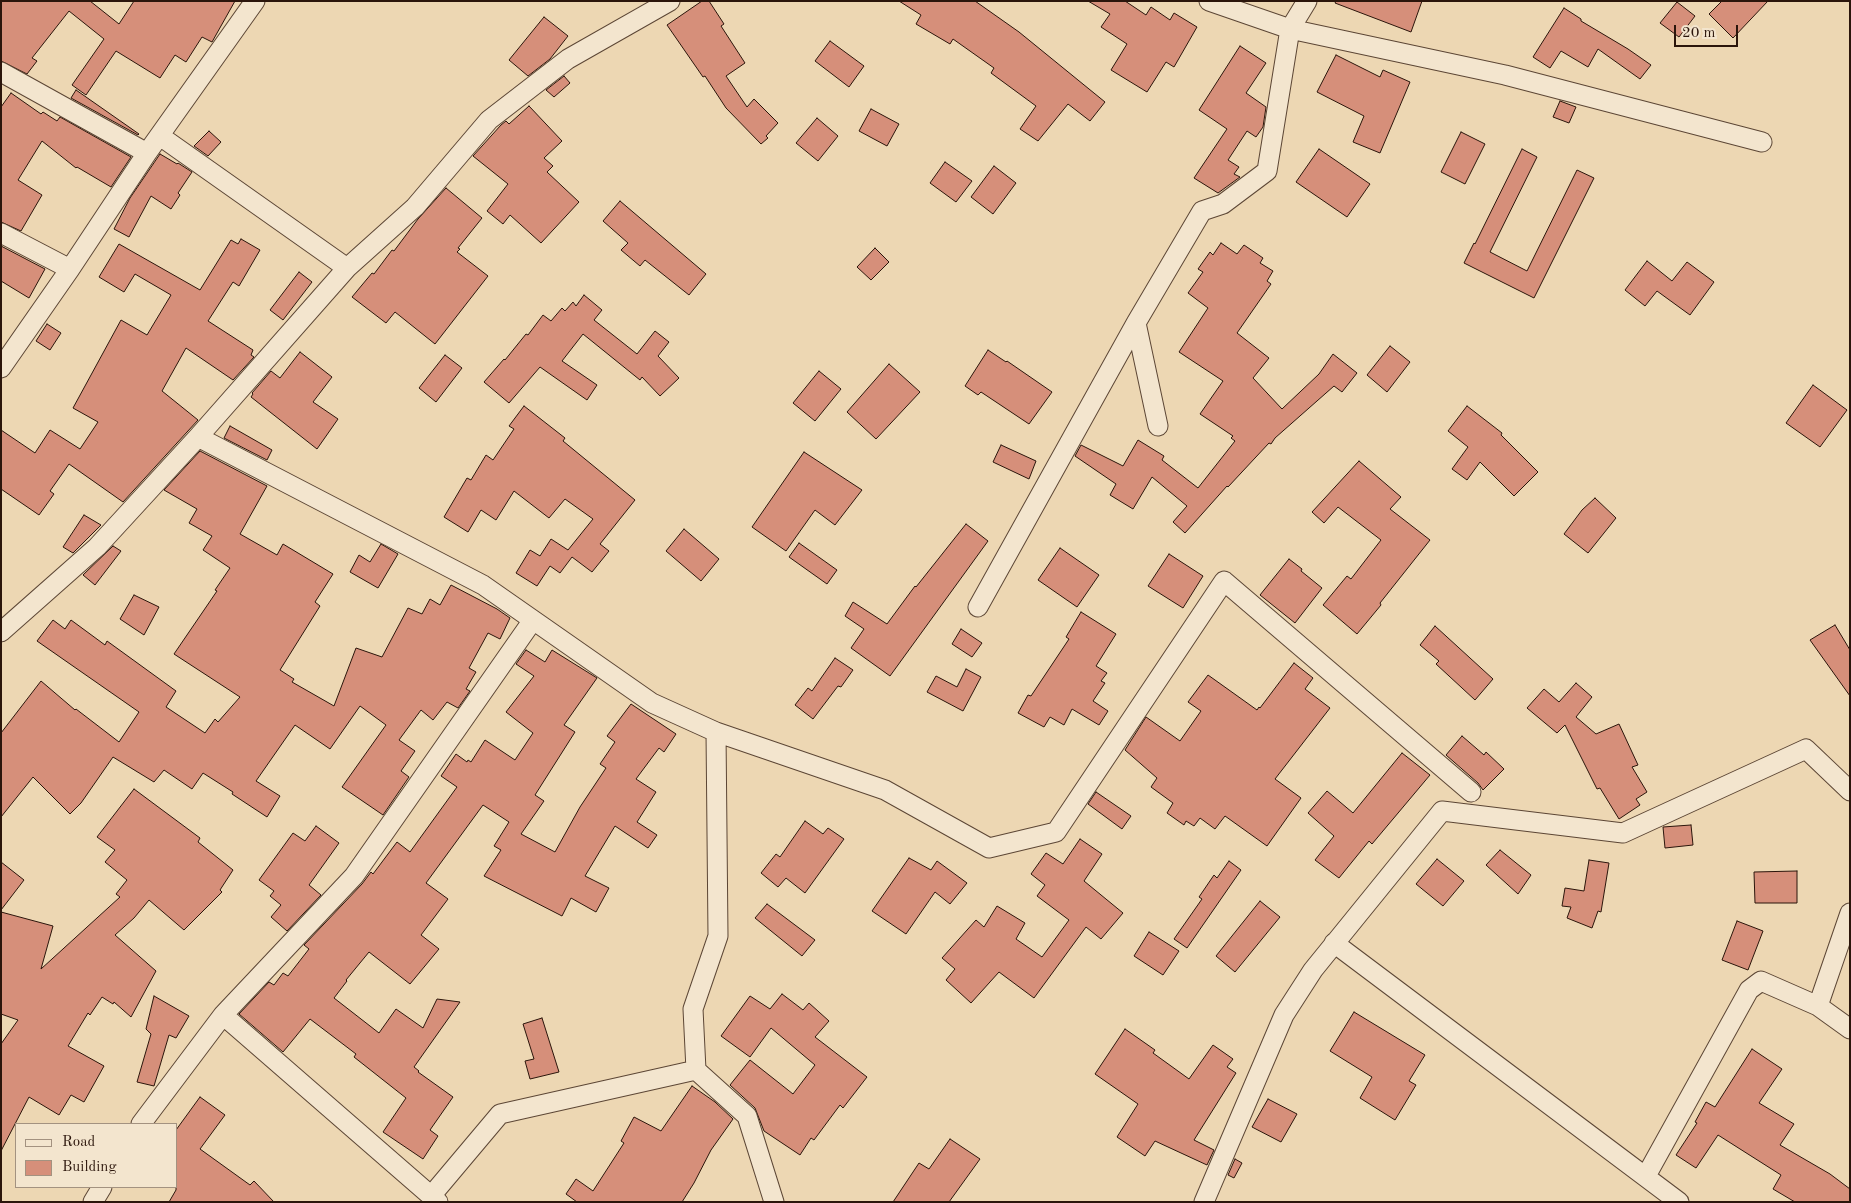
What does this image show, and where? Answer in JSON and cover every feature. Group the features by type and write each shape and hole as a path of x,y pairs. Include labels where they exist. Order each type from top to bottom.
{"street":[{"path":"1,368 70,269 147,152 255,1"},
{"path":"1,632 97,547 198,437 347,268 415,207 489,120 568,59 670,1"},
{"path":"1209,1 1290,29 1505,75 1762,142"},
{"path":"978,608 1136,323 1202,211 1223,204 1267,170 1290,29 1306,1"},
{"path":"1,72 147,152"},
{"path":"160,136 347,268"},
{"path":"1,233 70,269"},
{"path":"1136,323 1158,426"},
{"path":"198,437 482,586 652,704 716,732 885,790 989,848 1056,832 1224,581 1471,792"},
{"path":"142,1123 223,1014 354,876 533,620"},
{"path":"716,732 718,936 693,1009 696,1070 747,1116 774,1202"},
{"path":"1204,1202 1284,1015 1313,970 1442,811 1623,833 1806,749 1850,791"},
{"path":"1818,1006 1850,913"},
{"path":"1334,943 1679,1202"},
{"path":"1646,1176 1749,990 1761,981 1818,1006 1850,1029"},
{"path":"223,1014 435,1199 500,1114 696,1070"},
{"path":"93,1202 101,1188"}],"building":[{"path":"1,1 90,1 119,24 134,1 235,1 212,42 202,37 186,62 175,55 160,78 116,51 86,95 72,85 104,39 69,11 32,58 37,61 27,74 1,61"},
{"path":"702,1 709,1 724,24 721,26 745,63 726,76 747,107 754,99 778,123 766,136 768,138 761,144 726,108 667,25"},
{"path":"899,1 975,1 1019,32 1105,102 1090,121 1068,104 1038,141 1020,129 1036,106 991,73 994,68 953,39 950,44 916,24 921,15"},
{"path":"1088,1 1125,1 1146,15 1151,7 1170,20 1174,13 1197,27 1174,67 1166,62 1147,92 1111,70 1127,44 1101,27 1110,14"},
{"path":"1336,1 1422,1 1411,32 1335,3"},
{"path":"1722,1 1768,1 1733,38 1709,14"},
{"path":"1677,2 1695,16 1679,37 1660,23"},
{"path":"1564,8 1581,19 1581,21 1651,65 1640,79 1598,49 1588,67 1561,51 1550,68 1533,57"},
{"path":"544,17 568,36 550,59 528,76 509,60"},
{"path":"830,41 864,66 849,87 815,61"},
{"path":"1240,46 1266,63 1246,93 1266,107 1263,127 1256,137 1247,131 1228,160 1239,167 1234,174 1240,177 1218,193 1194,178 1227,129 1199,110"},
{"path":"1336,55 1380,77 1383,70 1410,82 1380,153 1353,142 1364,116 1317,92"},
{"path":"564,76 570,83 554,97 546,90"},
{"path":"76,90 139,134 71,98"},
{"path":"11,93 41,114 43,112 57,121 60,117 131,157 111,187 76,168 42,141 18,180 42,195 21,231 1,222 1,107"},
{"path":"1560,101 1576,107 1569,123 1553,117"},
{"path":"529,106 562,141 544,158 553,166 547,172 579,202 541,243 510,215 503,224 487,211 508,184 473,156 501,125 506,121 509,124"},
{"path":"871,109 899,124 887,146 859,131"},
{"path":"817,118 838,136 818,161 796,143"},
{"path":"209,131 221,142 208,156 194,146"},
{"path":"1461,132 1485,144 1465,184 1441,172"},
{"path":"1319,149 1370,184 1347,217 1296,182"},
{"path":"1522,149 1537,157 1490,252 1527,271 1577,170 1594,178 1534,298 1464,263"},
{"path":"160,154 192,172 178,193 180,195 171,209 151,196 129,237 114,229 130,198"},
{"path":"945,162 972,181 956,202 930,183"},
{"path":"994,166 1016,183 993,214 971,197"},
{"path":"446,188 482,218 458,248 460,249 457,252 488,276 435,344 395,312 386,323 352,297 372,273 374,274 392,250 394,251 418,219"},
{"path":"620,201 706,274 689,295 645,260 640,266 621,250 628,243 603,221"},
{"path":"241,239 260,250 239,286 233,282 208,321 253,350 251,355 254,357 233,380 186,348 162,391 198,420 123,502 69,464 50,491 54,494 39,515 1,489 1,430 35,453 50,430 80,449 98,422 73,408 121,320 147,335 171,295 135,274 124,292 99,277 119,244 200,290 231,240 238,244"},
{"path":"1221,243 1237,254 1244,245 1263,258 1260,263 1273,271 1267,281 1271,284 1237,333 1269,358 1253,378 1282,409 1319,374 1333,354 1357,373 1342,392 1334,386 1275,438 1271,444 1269,443 1185,533 1173,522 1187,506 1152,477 1133,509 1110,495 1116,484 1075,456 1081,445 1123,466 1138,440 1164,456 1162,460 1198,488 1235,441 1231,438 1233,436 1200,414 1223,381 1179,352 1208,308 1188,293 1203,272 1198,269 1210,252 1213,255"},
{"path":"1,246 45,269 29,298 1,281"},
{"path":"875,248 889,262 871,280 857,267"},
{"path":"1647,261 1672,281 1687,262 1714,282 1690,315 1657,291 1645,306 1625,290"},
{"path":"299,272 312,282 283,320 270,310"},
{"path":"584,295 602,310 594,320 637,354 655,331 669,342 658,356 679,378 660,396 642,377 640,380 583,334 562,361 597,385 587,400 540,367 509,403 484,382 526,334 528,335 543,315 551,321 562,308 565,311 573,302 576,306"},
{"path":"47,324 61,333 50,350 36,341"},
{"path":"1390,346 1410,362 1387,392 1367,375"},
{"path":"988,350 1052,392 1029,424 981,392 978,395 965,386"},
{"path":"300,352 332,377 313,402 338,419 317,449 251,397 252,393 271,371 280,378"},
{"path":"445,355 462,368 436,402 419,388"},
{"path":"889,364 920,392 876,439 847,412"},
{"path":"819,371 841,389 815,421 793,403"},
{"path":"1813,385 1847,410 1820,447 1786,423"},
{"path":"524,406 565,438 563,441 635,500 600,544 609,551 592,572 572,557 560,573 550,566 537,586 516,573 530,550 540,556 551,539 568,550 593,519 565,499 549,518 514,491 496,520 481,510 468,532 444,517 467,478 471,480 486,455 493,460 514,429 509,426"},
{"path":"1467,406 1502,433 1501,435 1538,472 1514,496 1480,462 1467,480 1452,469 1468,447 1448,431"},
{"path":"230,426 272,450 267,460 224,438"},
{"path":"1001,445 1036,461 1029,479 993,462"},
{"path":"200,451 267,486 240,534 277,555 283,544 333,574 315,602 320,606 280,670 294,679 292,682 334,706 356,648 382,657 408,608 422,614 430,599 440,605 451,585 497,609 510,618 500,639 488,633 469,668 476,672 466,689 470,691 458,708 447,702 433,720 421,710 399,740 415,751 401,771 409,777 383,815 342,787 386,725 360,706 330,749 295,725 256,781 280,796 267,817 203,773 192,789 164,770 154,782 113,757 81,803 70,814 33,777 1,817 1,733 41,681 75,710 119,742 139,712 37,641 53,620 65,629 71,620 105,645 107,641 176,691 166,707 205,733 215,719 218,722 240,697 174,654 217,591 215,590 230,568 203,550 212,536 189,523 197,509 164,490"},
{"path":"804,452 862,490 835,525 815,510 786,551 752,527"},
{"path":"1359,461 1401,497 1390,509 1430,540 1357,634 1323,605 1347,576 1351,579 1381,540 1338,507 1324,523 1312,512"},
{"path":"1595,498 1616,518 1588,553 1564,534 1582,510"},
{"path":"84,515 101,525 73,553 63,547"},
{"path":"966,524 988,541 890,676 851,648 864,629 845,616 853,602 887,624 915,586"},
{"path":"684,529 719,559 701,581 666,551"},
{"path":"799,543 837,570 827,584 789,557"},
{"path":"381,544 398,554 378,588 350,572 359,555 370,562"},
{"path":"113,546 121,551 95,585 83,575"},
{"path":"1060,548 1099,575 1077,607 1038,580"},
{"path":"1169,554 1203,576 1183,608 1148,586"},
{"path":"1289,559 1322,588 1295,623 1260,595"},
{"path":"134,595 159,607 144,635 120,619"},
{"path":"1081,612 1116,634 1096,666 1107,673 1101,681 1105,683 1093,701 1108,711 1099,725 1072,709 1064,725 1050,717 1044,727 1018,713 1028,695 1031,696 1069,639 1066,637"},
{"path":"1835,625 1850,650 1850,696 1810,640"},
{"path":"1435,626 1493,679 1475,700 1436,664 1439,661 1420,645"},
{"path":"961,629 982,643 972,657 952,644"},
{"path":"526,650 545,662 552,650 597,678 564,725 575,732 535,795 544,801 521,834 555,852 580,807 606,768 600,764 615,742 607,736 631,704 676,734 664,752 659,748 636,779 656,792 637,822 657,835 648,848 615,826 585,876 609,888 596,912 571,898 562,916 484,876 501,850 494,846 509,822 483,805 426,883 448,899 421,935 439,949 410,984 369,952 346,980 334,998 379,1033 396,1009 423,1028 437,999 460,1002 414,1067 418,1072 453,1097 430,1130 438,1136 423,1159 383,1132 406,1098 354,1057 356,1054 310,1019 283,1052 239,1014 269,982 274,985 283,973 288,976 309,949 304,945 371,872 373,874 397,842 410,852 457,787 441,776 456,754 467,762 468,760 471,762 485,740 515,760 533,733 506,712 534,676 516,664"},
{"path":"835,658 853,670 841,687 838,686 813,719 795,705 808,688 812,691"},
{"path":"1294,663 1313,678 1305,689 1330,708 1275,779 1301,798 1267,846 1225,816 1215,829 1200,818 1194,826 1186,821 1184,825 1167,813 1173,803 1151,787 1157,778 1125,750 1146,717 1180,741 1201,711 1188,702 1208,675 1257,710"},
{"path":"966,669 981,677 963,711 927,692 936,676 957,687"},
{"path":"1576,683 1592,697 1576,717 1596,734 1619,724 1638,765 1632,767 1647,792 1636,799 1640,805 1619,819 1600,788 1597,789 1565,725 1557,733 1527,708 1544,689 1559,702"},
{"path":"1462,736 1484,755 1486,752 1504,769 1483,790 1478,783 1446,755"},
{"path":"1402,753 1430,775 1372,844 1369,841 1339,878 1315,860 1334,836 1308,813 1327,791 1353,813"},
{"path":"134,789 200,838 198,842 233,870 220,890 222,892 184,930 149,900 134,918 115,935 156,971 131,1017 114,1002 113,1004 102,997 90,1015 88,1013 68,1046 104,1066 84,1102 71,1095 59,1115 29,1097 1,1151 1,1044 18,1020 1,1014 1,912 53,926 41,969 120,897 116,894 127,880 105,862 115,850 97,837"},
{"path":"1096,792 1131,816 1122,829 1088,804"},
{"path":"805,821 823,834 828,828 844,839 805,893 786,878 778,887 761,873 776,854 780,857"},
{"path":"1691,825 1693,845 1665,848 1663,827"},
{"path":"316,826 339,843 309,885 321,895 287,931 271,917 281,905 270,896 274,891 259,880 293,833 305,841"},
{"path":"1080,839 1102,854 1084,881 1123,913 1101,939 1086,927 1034,998 999,972 971,1003 946,980 955,969 942,958 976,920 984,927 997,906 1025,923 1016,939 1042,957 1069,920 1037,896 1045,885 1031,874 1046,853 1063,864"},
{"path":"1500,850 1531,875 1518,894 1486,865"},
{"path":"909,858 931,870 937,861 967,883 950,904 935,892 906,934 872,911"},
{"path":"1437,859 1464,881 1443,906 1416,884"},
{"path":"1589,860 1609,863 1601,912 1598,911 1592,928 1567,918 1571,907 1562,906 1565,888 1584,891"},
{"path":"1229,861 1241,870 1187,948 1174,939 1202,899 1199,897 1214,875 1217,878"},
{"path":"1,862 24,880 1,910"},
{"path":"1797,871 1797,903 1755,903 1754,872"},
{"path":"1260,901 1280,917 1235,972 1216,956"},
{"path":"767,904 815,940 802,956 755,918"},
{"path":"1737,921 1763,931 1748,970 1722,960"},
{"path":"1149,932 1179,951 1163,975 1134,956"},
{"path":"782,994 803,1010 809,1003 829,1021 815,1037 867,1077 843,1108 840,1105 814,1140 811,1138 800,1155 764,1131 755,1108 730,1085 750,1060 793,1094 815,1065 771,1028 750,1057 721,1036 750,996 770,1009"},
{"path":"154,996 189,1016 176,1038 169,1035 154,1086 137,1082 151,1034 146,1029"},
{"path":"1354,1012 1425,1055 1409,1081 1416,1085 1395,1120 1360,1098 1372,1077 1330,1051"},
{"path":"542,1018 559,1072 530,1079 525,1061 534,1059 523,1024"},
{"path":"1125,1029 1155,1050 1153,1053 1189,1079 1213,1045 1233,1059 1227,1067 1236,1073 1194,1140 1214,1150 1207,1165 1155,1141 1145,1156 1117,1137 1138,1104 1095,1074"},
{"path":"1752,1049 1782,1069 1759,1103 1794,1124 1780,1145 1830,1174 1850,1189 1850,1202 1795,1202 1773,1189 1781,1175 1718,1135 1696,1168 1676,1155 1697,1123 1695,1122 1706,1102 1715,1107"},
{"path":"692,1086 715,1102 733,1119 711,1150 682,1202 577,1202 566,1194 576,1179 593,1191 624,1143 621,1141 634,1117 661,1131"},
{"path":"200,1097 225,1115 200,1149 250,1185 254,1181 274,1202 169,1202 176,1188 178,1188 178,1127"},
{"path":"1268,1099 1297,1114 1281,1142 1252,1127"},
{"path":"950,1139 980,1159 949,1202 893,1202 919,1163 929,1169"},
{"path":"1235,1159 1242,1163 1234,1178 1228,1175"}]}
